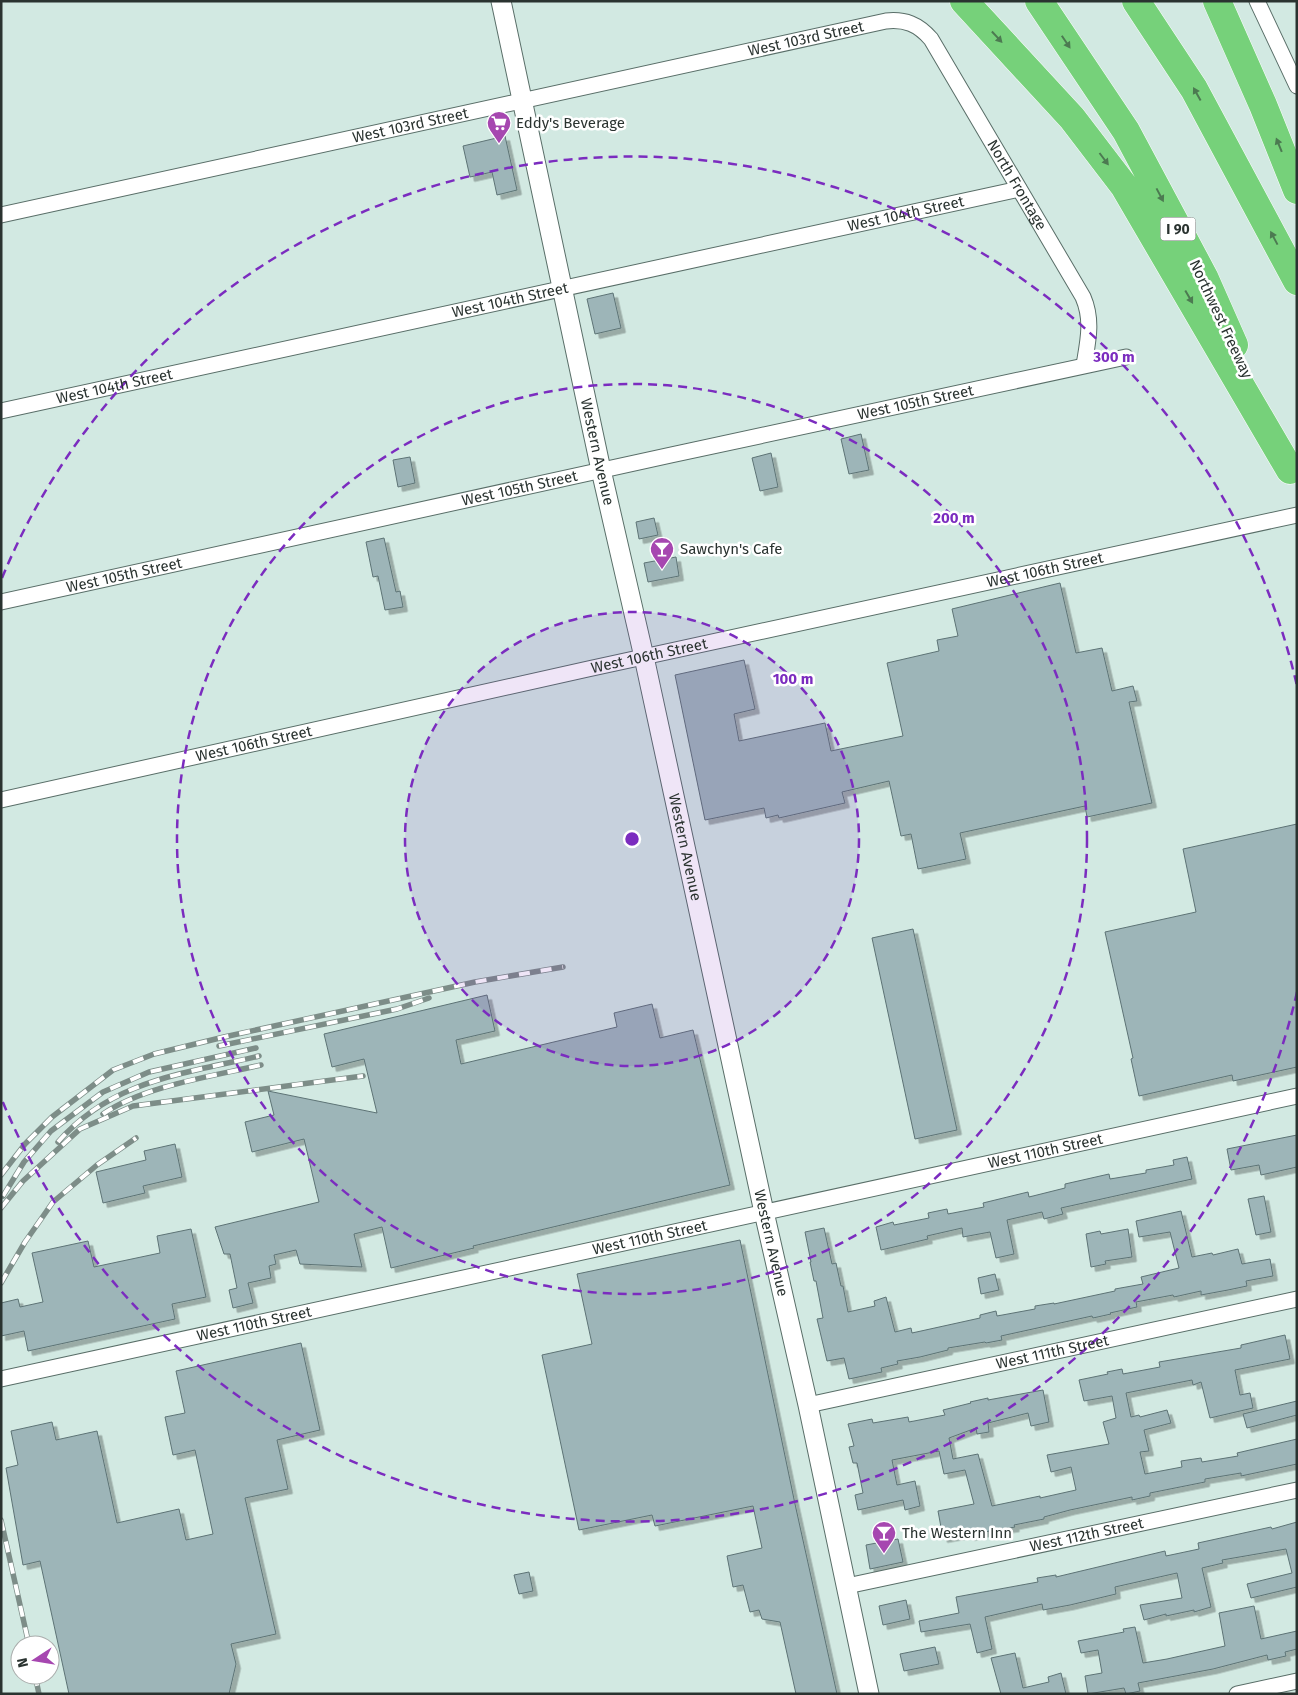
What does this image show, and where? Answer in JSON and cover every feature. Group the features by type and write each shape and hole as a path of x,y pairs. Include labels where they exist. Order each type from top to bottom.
{"highway":[{"path":"964,1 1072,118 1124,186 1293,480"},
{"name":"Northwest Freeway","path":"1039,1 1126,131 1199,268 1293,480"},
{"path":"1136,1 1194,89 1297,280"},
{"path":"1217,1 1263,105 1297,190"}],"street":[{"name":"Western Avenue","path":"501,1 524,101 601,470 644,657 870,1694"},
{"path":"1257,1 1297,86"},
{"name":"West 103rd Street","path":"1,215 886,21 908,22"},
{"name":"North Frontage","path":"908,22 921,29 930,39 1086,303 1089,329 1084,365"},
{"name":"West 104th Street","path":"1,411 1018,190"},
{"name":"West 105th Street","path":"1,602 1126,357"},
{"name":"West 106th Street","path":"1,800 644,657 1297,515"},
{"name":"West 110th Street","path":"1,1379 1297,1096"},
{"name":"West 111th Street","path":"808,1405 1297,1299"},
{"name":"West 112th Street","path":"847,1586 1297,1490"},
{"path":"1237,1694 1297,1681"}],"building":[{"path":"505,136 517,190 497,195 492,172 470,177 463,146"},
{"path":"613,293 621,328 595,334 587,299"},
{"path":"861,434 869,470 849,474 841,439"},
{"path":"771,453 778,487 760,491 752,458"},
{"path":"410,457 415,483 398,487 393,460"},
{"path":"654,518 658,535 639,539 636,522"},
{"path":"384,538 396,592 400,591 403,607 385,610 378,576 373,577 366,542"},
{"name":"Sawchyn's Cafe","path":"676,557 679,576 648,582 644,563"},
{"path":"1060,583 1076,653 1102,648 1112,691 1133,686 1137,701 1129,702 1152,803 1087,817 1085,806 960,833 966,859 918,869 911,834 901,836 889,781 842,792 845,803 779,818 778,815 766,818 764,808 705,820 675,675 744,660 755,709 734,714 739,741 825,723 831,751 903,736 887,663 939,651 937,640 958,636 952,609"},
{"path":"1297,824 1297,1067 1233,1081 1232,1075 1139,1096 1131,1059 1133,1058 1105,932 1196,912 1183,849"},
{"path":"913,929 957,1130 915,1139 872,938"},
{"path":"487,995 495,1031 456,1040 461,1064 617,1027 614,1013 652,1004 660,1038 693,1030 730,1185 473,1246 474,1248 391,1268 382,1227 354,1234 362,1267 300,1264 296,1250 274,1255 276,1264 269,1266 271,1278 248,1283 253,1303 233,1308 229,1290 237,1288 230,1254 224,1254 215,1227 319,1202 304,1139 252,1152 245,1122 274,1115 268,1091 377,1113 364,1059 332,1067 324,1034"},
{"path":"1297,1135 1297,1167 1261,1175 1259,1165 1231,1170 1227,1149"},
{"path":"175,1144 182,1177 143,1186 145,1193 103,1203 96,1172 146,1160 144,1151"},
{"path":"1187,1157 1192,1179 1061,1208 1063,1214 1044,1219 1042,1212 1007,1220 1014,1254 996,1258 990,1232 963,1237 962,1228 927,1236 928,1239 881,1250 876,1227 893,1222 894,1225 929,1218 928,1213 947,1209 948,1214 984,1207 983,1203 1028,1192 1029,1197 1065,1188 1065,1184 1109,1174 1110,1179 1146,1173 1146,1170 1174,1165 1173,1160"},
{"path":"1264,1196 1271,1232 1256,1235 1248,1199"},
{"path":"1181,1211 1192,1257 1212,1253 1213,1255 1238,1249 1242,1264 1270,1259 1273,1276 1246,1281 1247,1286 1228,1290 1201,1295 1201,1291 1136,1302 1137,1307 1111,1314 1093,1318 1092,1316 1001,1336 1002,1340 948,1348 948,1350 897,1361 898,1364 881,1368 882,1372 849,1379 844,1358 827,1361 817,1319 823,1318 805,1232 824,1228 832,1264 836,1263 841,1286 843,1286 848,1312 875,1306 874,1301 886,1297 895,1332 911,1328 912,1333 980,1318 980,1315 996,1311 997,1316 1035,1309 1035,1306 1054,1304 1115,1291 1115,1289 1143,1284 1141,1277 1179,1268 1170,1232 1139,1237 1136,1221"},
{"path":"191,1229 206,1297 172,1304 175,1319 28,1351 24,1331 1,1336 1,1303 18,1299 20,1307 43,1302 32,1253 88,1241 94,1267 160,1253 157,1236"},
{"path":"1128,1229 1132,1257 1105,1261 1106,1264 1091,1267 1086,1234 1100,1231 1101,1234"},
{"path":"740,1240 837,1694 796,1694 780,1622 762,1619 759,1610 750,1612 743,1585 733,1587 727,1556 762,1548 753,1506 655,1526 652,1515 579,1530 542,1355 592,1344 577,1274"},
{"path":"995,1274 999,1290 981,1294 978,1278"},
{"path":"1285,1335 1290,1359 1235,1370 1240,1395 1250,1393 1253,1408 1210,1418 1201,1382 1193,1385 1192,1380 1126,1393 1131,1417 1139,1415 1140,1417 1167,1410 1171,1423 1144,1430 1149,1451 1140,1452 1145,1474 1182,1467 1181,1461 1201,1458 1202,1462 1238,1456 1237,1453 1297,1439 1297,1464 1241,1476 1241,1473 1205,1479 1205,1482 1150,1493 1150,1496 1132,1500 1132,1497 1070,1510 1044,1517 1044,1519 1014,1525 1015,1527 997,1529 970,1536 970,1533 943,1538 938,1511 974,1504 965,1470 944,1474 939,1451 892,1460 897,1485 915,1481 920,1506 905,1510 903,1500 858,1510 855,1495 863,1493 857,1463 853,1463 849,1447 854,1446 848,1424 872,1419 873,1423 908,1417 909,1422 945,1415 943,1410 970,1402 1043,1390 1049,1422 1031,1426 1028,1413 988,1423 989,1432 977,1434 976,1428 949,1438 953,1459 978,1454 992,1506 1040,1496 1040,1498 1076,1490 1071,1467 1051,1472 1047,1455 1109,1444 1103,1422 1116,1418 1112,1396 1084,1401 1079,1380 1122,1369 1123,1374 1160,1367 1159,1362 1241,1348 1241,1345"},
{"path":"301,1343 320,1430 277,1440 288,1489 245,1498 276,1634 231,1644 236,1664 229,1694 69,1694 60,1653 60,1635 56,1635 40,1561 23,1565 6,1468 18,1465 11,1431 52,1422 56,1440 97,1431 117,1523 179,1509 186,1540 213,1534 195,1450 173,1455 165,1417 185,1413 176,1371"},
{"path":"1297,1401 1297,1415 1247,1428 1243,1414"},
{"path":"1297,1522 1297,1587 1251,1598 1247,1584 1292,1573 1286,1549 1222,1560 1223,1563 1202,1568 1211,1607 1194,1612 1194,1610 1166,1616 1166,1614 1144,1620 1140,1605 1182,1598 1177,1573 1115,1587 1116,1594 1070,1605 1043,1610 1042,1604 985,1617 992,1649 977,1653 970,1624 921,1632 919,1621 959,1613 956,1597 1038,1582 1037,1578 1056,1575 1056,1577 1165,1551 1166,1556 1199,1549 1198,1543 1271,1527 1272,1529"},
{"name":"The Western Inn","path":"898,1539 903,1562 870,1569 866,1545"},
{"path":"529,1572 533,1591 519,1594 514,1575"},
{"path":"906,1600 910,1619 883,1625 879,1606"},
{"path":"1254,1606 1261,1639 1297,1631 1297,1649 1285,1652 1286,1656 1268,1660 1267,1655 1213,1669 1138,1683 1140,1691 1126,1694 1124,1688 1088,1694 1085,1676 1102,1673 1098,1650 1081,1653 1078,1641 1124,1632 1123,1629 1135,1627 1143,1663 1167,1659 1225,1646 1219,1613"},
{"path":"935,1647 939,1664 904,1671 900,1654"},
{"path":"1015,1653 1023,1688 1049,1682 1048,1677 1061,1673 1066,1694 1001,1694 991,1658"}],"railway":[{"path":"1,1175 25,1144 52,1117 113,1070 154,1054 475,982 563,967"},
{"path":"219,1046 397,1009 429,998"},
{"path":"3,1196 24,1162 51,1131 103,1092 149,1072 256,1048"},
{"path":"58,1142 79,1121 125,1092 176,1075 259,1056"},
{"path":"103,1114 120,1104 158,1089 261,1065"},
{"path":"1,1208 23,1181 80,1129 133,1106 363,1076"},
{"path":"1,1283 25,1242 53,1202 97,1165 136,1138"},
{"path":"1,1520 27,1635"},
{"path":"37,1685 39,1694"}],"place":[{"name":"Eddy's Beverage","path":"499,144"},
{"name":"Sawchyn's Cafe","path":"662,570"},
{"name":"The Western Inn","path":"884,1554"}]}
